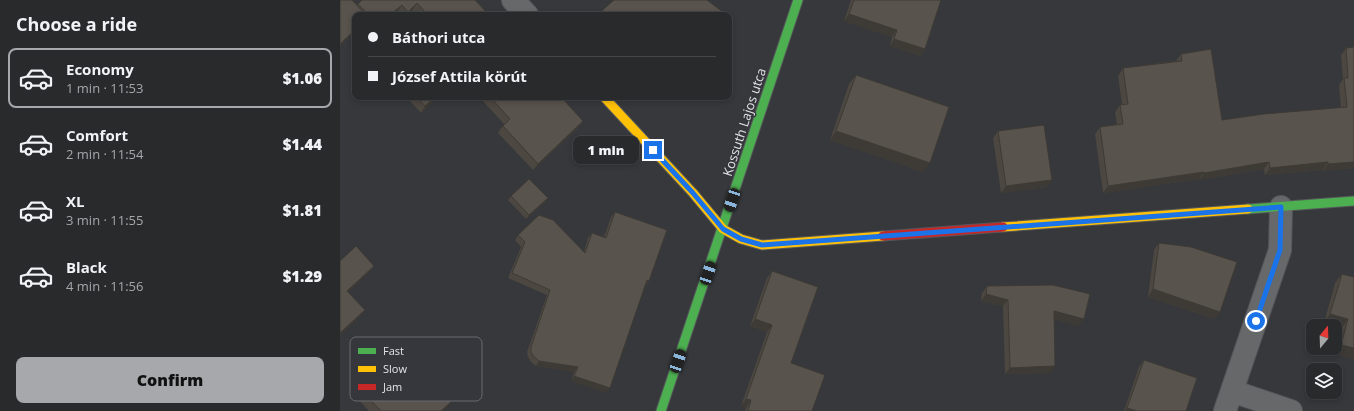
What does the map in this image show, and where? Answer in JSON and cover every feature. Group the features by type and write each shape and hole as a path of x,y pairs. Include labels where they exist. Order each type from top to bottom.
{"street":[{"path":"513,0 524,12"},
{"name":"Kossuth Lajos utca","path":"661,411 723,229 798,0"},
{"path":"607,100 693,193 723,229 741,239 762,245 1354,201"},
{"path":"1281,207 1280,250 1228,401 1291,411"}],"building":[{"path":"340,0 352,0 363,12 352,12 352,33 340,44"},
{"path":"362,0 475,0 486,12 425,12 417,3 408,12 402,5 394,12 366,12 358,4"},
{"path":"614,0 707,0 723,12 600,12"},
{"path":"854,0 941,0 925,49 894,39 897,30 849,14"},
{"path":"1354,47 1354,162 1328,164 1328,162 1270,168 1269,162 1204,173 1108,186 1100,127 1123,124 1120,105 1128,104 1123,68 1182,61 1181,54 1211,49 1222,120 1264,114 1347,107 1344,78 1348,78 1346,48"},
{"path":"856,75 949,107 930,163 836,131"},
{"path":"420,100 432,100 425,106"},
{"path":"493,100 564,100 583,121 538,164 503,126 510,119"},
{"path":"1044,125 1052,180 1006,186 998,131"},
{"path":"529,179 548,198 529,215 511,196"},
{"path":"615,212 667,230 649,281 647,280 610,388 574,376 578,367 539,361 534,357 531,352 531,347 550,290 512,273 525,242 518,235 539,215 553,220 585,253 592,233 606,238"},
{"path":"1159,243 1191,247 1237,262 1220,312 1153,289"},
{"path":"356,246 374,266 347,291 365,310 340,333 340,261"},
{"path":"772,271 818,287 791,363 825,375 812,411 748,411 751,400 746,399 772,325 755,319"},
{"path":"1342,274 1354,277 1354,348 1342,345 1348,319 1330,314"},
{"path":"1053,285 1090,294 1084,319 1054,311 1055,366 1010,368 1008,300 986,294 987,286"},
{"path":"1144,360 1197,378 1186,411 1137,411 1127,408"},
{"path":"372,401 451,402 441,411 381,411"}],"traffic: fast":[{"path":"661,411 798,0"},
{"path":"1248,209 1354,201"}],"traffic: slow":[{"path":"607,100 693,193 723,229 741,239 762,245 883,236"},
{"path":"1003,227 1248,209"}],"traffic: jam":[{"path":"883,236 1003,227"}],"route":[{"path":"653,150 693,193 723,229 741,239 762,245 1281,207 1280,250 1256,321"}]}
